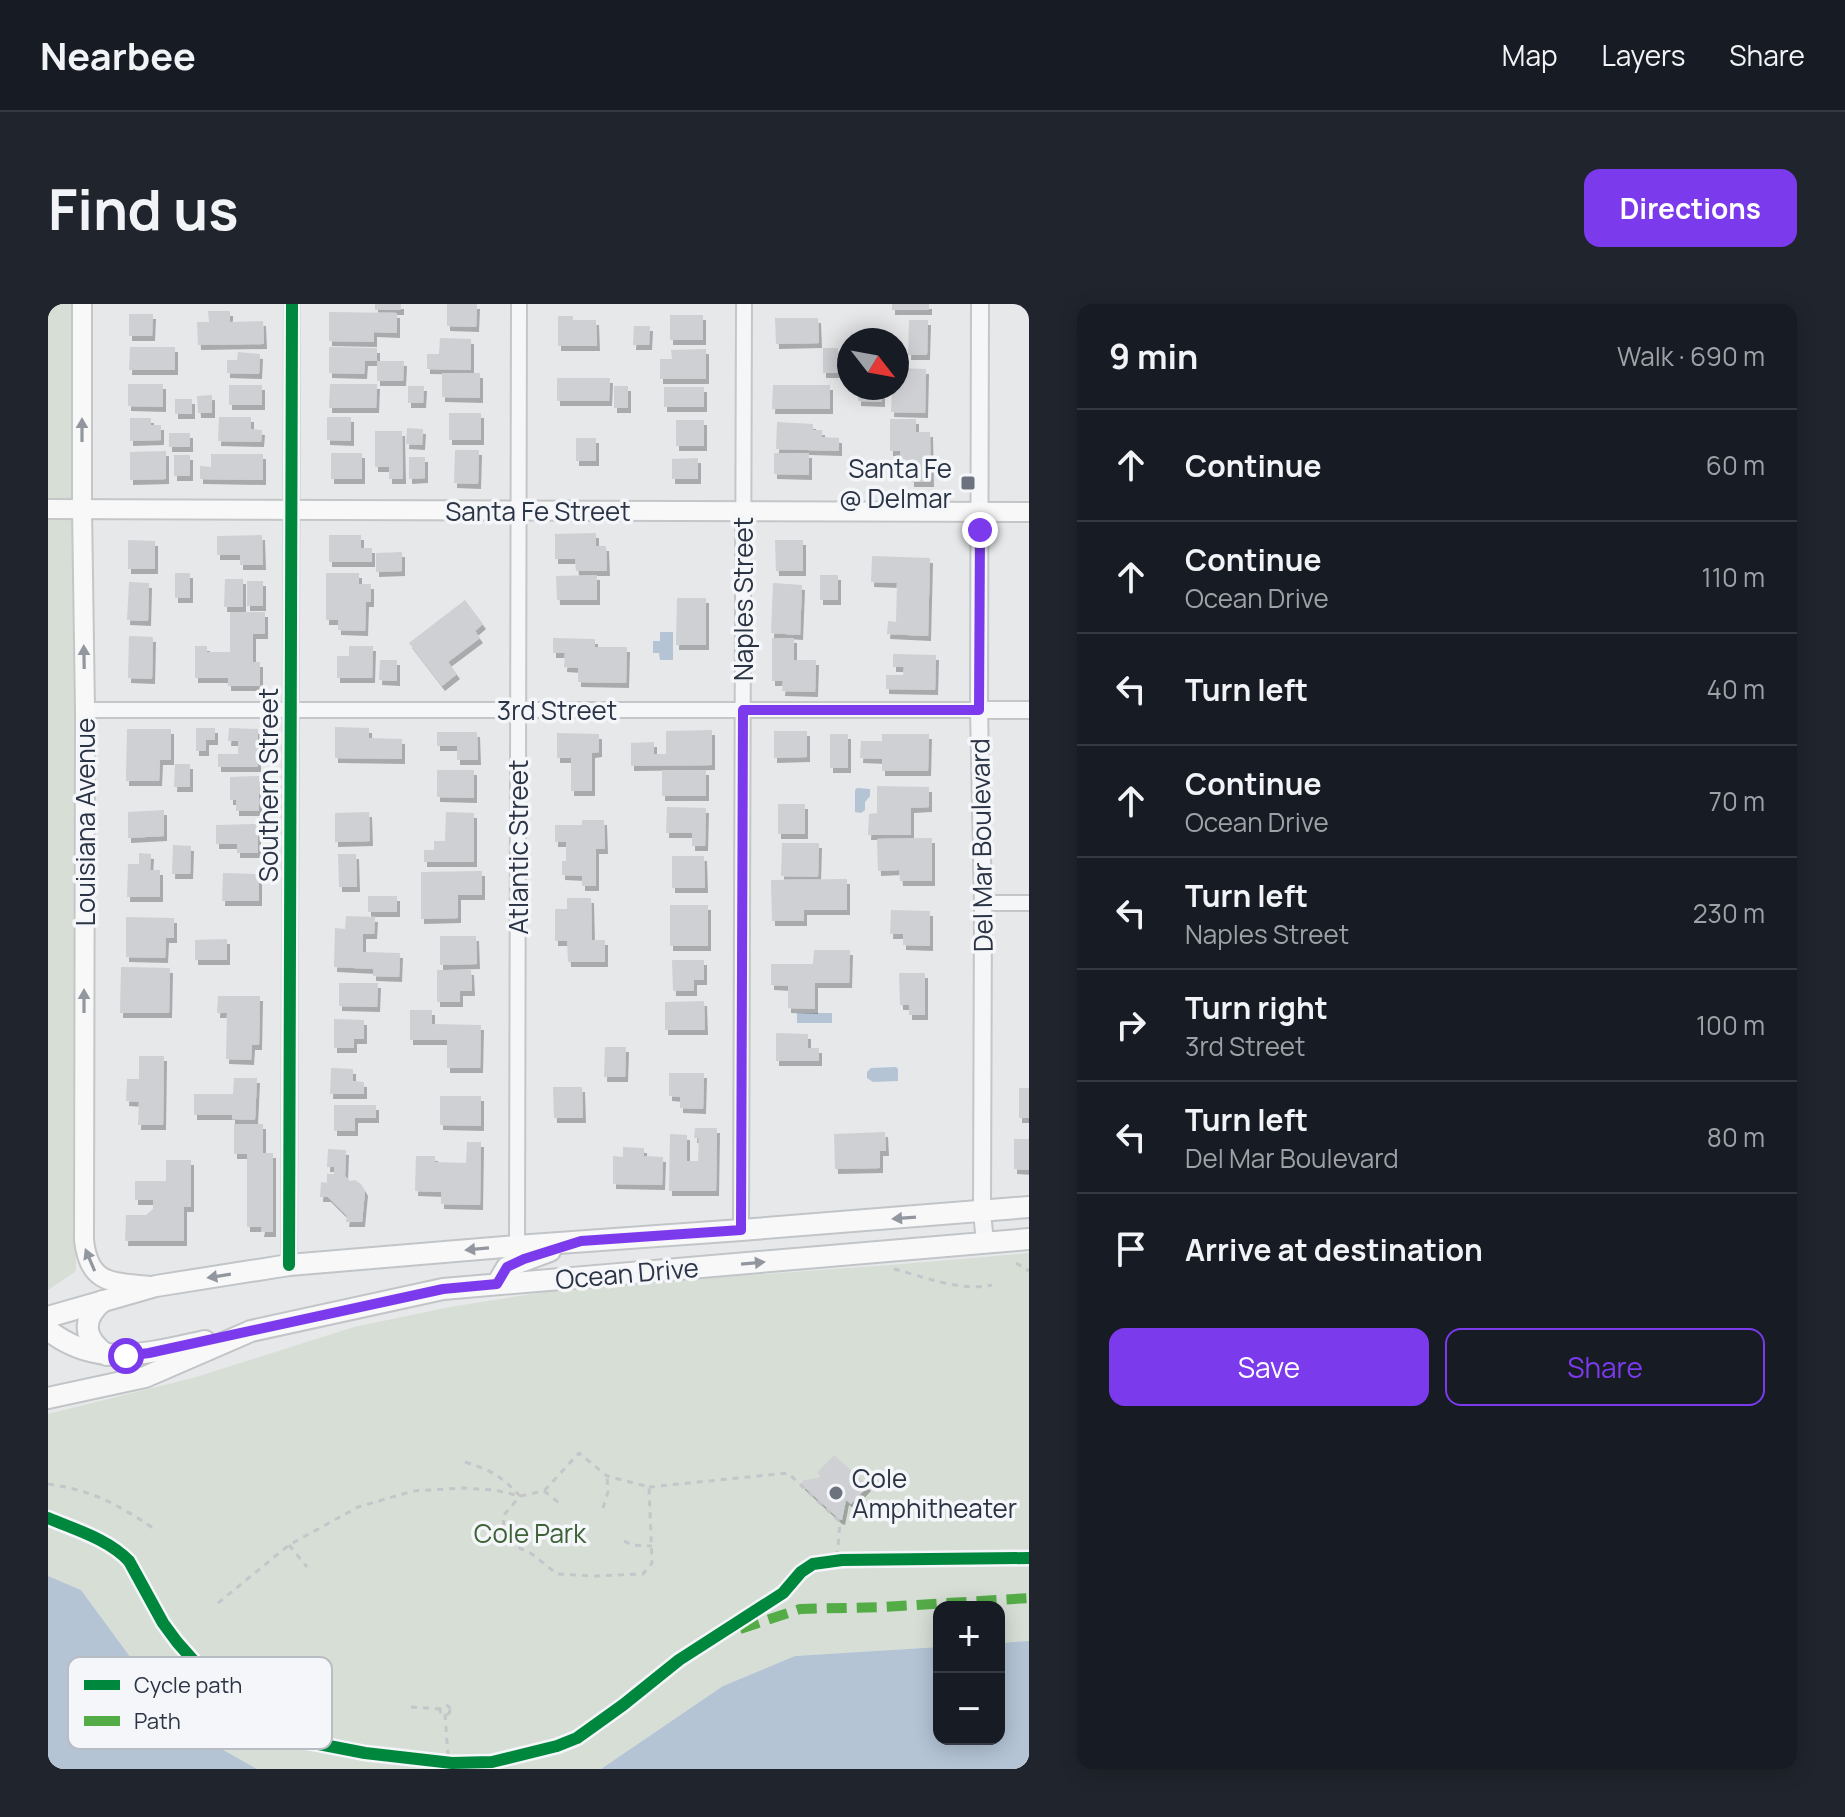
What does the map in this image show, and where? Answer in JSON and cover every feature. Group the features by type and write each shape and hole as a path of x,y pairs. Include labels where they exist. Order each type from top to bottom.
{"main road":[{"name":"Louisiana Avenue","path":"82,304 85,1249 89,1264 98,1275 122,1283 156,1286"},
{"name":"Santa Fe Street","path":"48,509 1029,512"},
{"name":"Ocean Drive","path":"48,1317 156,1286 289,1265 1029,1207"},
{"name":"Ocean Drive","path":"48,1398 145,1377 251,1331 443,1289 1029,1239"},
{"path":"497,1284 507,1267 581,1241"},
{"path":"103,1301 94,1309 87,1330 96,1347 107,1355"},
{"path":"48,1330 73,1345 107,1355 126,1356 251,1331"}],"street":[{"name":"Southern Street","path":"289,1265 292,304"},
{"name":"Atlantic Street","path":"517,1246 519,304"},
{"name":"Naples Street","path":"741,1230 744,304"},
{"name":"Del Mar Boulevard","path":"980,304 979,710 983,903 982,1212 985,1242"},
{"name":"3rd Street","path":"85,710 1029,710"},
{"path":"983,903 1029,903"}],"path":[{"path":"1016,1263 1029,1271"},
{"path":"883,1269 977,1288 992,1285"},
{"path":"218,1603 289,1545 358,1507 413,1491 462,1488 495,1490 520,1496 544,1491 579,1453 607,1476 649,1487 788,1473 840,1522 837,1560"},
{"path":"465,1462 493,1471 520,1496"},
{"path":"603,1508 608,1492 607,1476"},
{"path":"48,1484 100,1496 153,1528"},
{"path":"520,1496 503,1516 505,1541 532,1554 557,1574 643,1574 652,1563 649,1487"},
{"path":"544,1491 563,1506"},
{"path":"48,1518 99,1539 122,1553 163,1623 190,1657"},
{"path":"624,1541 632,1545 652,1546"},
{"path":"289,1545 307,1567"},
{"path":"332,1747 448,1763 492,1762 557,1746 577,1738 679,1660 783,1593 801,1572 813,1564 837,1560 1029,1558"},
{"path":"440,1709 448,1705 450,1710 445,1714"},
{"path":"411,1707 440,1709 445,1714 449,1769"}],"green space":[{"path":"48,304 77,304 76,1271 48,1290"},
{"name":"Cole Park","path":"1029,1253 1029,1641 1005,1643 1005,1601 933,1601 933,1647 795,1656 723,1686 601,1769 257,1769 222,1749 332,1749 332,1657 130,1657 81,1590 48,1576 48,1414 193,1378 354,1327 450,1307 570,1288"}],"water":[{"path":"660,632 673,632 673,660 660,660 659,653 653,653 653,641 660,641"},
{"path":"857,788 870,789 865,810 861,813 855,812"},
{"path":"797,1013 832,1013 832,1023 797,1023"},
{"path":"896,1067 898,1081 873,1082 867,1078 871,1068"},
{"path":"48,1576 81,1590 130,1657 68,1657 68,1749 222,1749 257,1769 48,1769"},
{"path":"1029,1641 1029,1769 601,1769 723,1686 795,1656 933,1647 933,1745 1005,1745 1005,1643"}],"building":[{"path":"375,304 401,304 401,310 375,310"},
{"path":"447,304 477,304 476,327 447,326"},
{"path":"892,304 929,304 929,310 892,310"},
{"path":"208,311 230,311 230,322 263,321 264,344 198,345 197,322 209,322"},
{"path":"329,312 397,313 397,333 374,332 374,342 329,341"},
{"path":"129,314 153,314 152,336 129,336"},
{"path":"670,315 703,315 703,340 670,340"},
{"path":"558,316 573,316 573,320 596,320 597,346 558,346"},
{"path":"775,318 818,318 819,343 776,344"},
{"path":"909,320 928,320 927,355 909,355"},
{"path":"634,326 650,326 649,345 633,345"},
{"path":"440,338 471,339 471,370 427,369 427,354 439,354"},
{"path":"130,347 175,347 175,370 129,370"},
{"path":"329,347 377,348 377,361 365,361 364,374 329,373"},
{"path":"823,348 837,348 837,373 823,373"},
{"path":"706,349 706,379 660,379 660,359 672,359 671,350"},
{"path":"238,352 260,354 259,374 227,373 227,360 237,360"},
{"path":"377,361 404,361 403,381 377,381"},
{"path":"909,368 926,369 925,413 891,412 892,400 909,400"},
{"path":"442,373 480,373 480,398 442,397"},
{"path":"557,378 610,378 609,401 557,401"},
{"path":"128,384 163,384 163,407 128,406"},
{"path":"330,384 377,384 376,408 329,408"},
{"path":"229,385 262,385 262,405 229,405"},
{"path":"773,385 830,385 830,409 772,409"},
{"path":"408,386 424,386 423,403 408,403"},
{"path":"614,386 628,386 628,408 614,408"},
{"path":"664,387 704,387 704,407 664,407"},
{"path":"212,395 212,413 198,413 197,396"},
{"path":"175,399 192,399 192,414 175,414"},
{"path":"449,413 481,413 481,440 449,440"},
{"path":"219,417 251,417 251,429 262,430 261,442 218,441"},
{"path":"327,417 351,417 351,441 327,440"},
{"path":"130,418 151,418 151,425 161,425 161,440 130,441"},
{"path":"890,419 916,419 916,432 930,432 931,482 911,482 911,472 901,471 900,451 890,451"},
{"path":"676,420 704,420 704,446 676,446"},
{"path":"777,422 813,424 813,430 822,430 822,437 839,438 839,451 776,449"},
{"path":"407,428 423,429 422,445 406,444"},
{"path":"375,431 402,431 403,479 389,479 389,467 375,467"},
{"path":"169,433 190,433 190,447 169,447"},
{"path":"576,438 596,438 596,461 576,461"},
{"path":"455,450 479,450 478,484 454,483"},
{"path":"166,451 166,479 130,480 130,452"},
{"path":"331,453 362,453 362,479 331,479"},
{"path":"774,453 809,453 809,475 774,474"},
{"path":"211,454 263,454 263,480 200,479 200,466 211,467"},
{"path":"174,455 190,455 190,476 174,476"},
{"path":"409,457 425,457 425,478 409,479"},
{"path":"698,458 698,479 672,479 672,459"},
{"path":"596,533 596,546 606,546 607,571 576,571 575,559 555,559 555,534"},
{"path":"262,535 263,565 240,565 240,555 217,555 217,536"},
{"path":"329,535 361,535 361,548 372,548 372,562 329,562"},
{"path":"128,540 155,541 155,569 128,569"},
{"path":"775,540 803,540 803,571 776,571"},
{"path":"402,552 402,571 376,572 376,553"},
{"path":"872,556 930,558 928,636 887,634 888,621 896,622 897,583 871,582"},
{"path":"175,573 190,573 190,598 175,598"},
{"path":"326,573 359,573 359,584 371,584 371,602 366,602 365,631 338,630 338,620 326,620"},
{"path":"597,575 597,600 557,600 556,576"},
{"path":"820,575 838,575 838,600 820,600"},
{"path":"225,579 243,579 243,607 224,607"},
{"path":"247,581 263,581 263,606 247,606"},
{"path":"129,582 149,583 148,621 127,620"},
{"path":"773,583 802,585 800,635 771,633"},
{"path":"677,598 706,598 706,645 676,645"},
{"path":"465,600 483,624 475,631 480,638 448,662 457,674 442,686 409,643"},
{"path":"230,612 265,612 265,634 253,634 253,662 260,662 260,686 228,686 228,678 195,678 195,646 207,646 207,652 230,652"},
{"path":"129,636 153,637 152,679 128,678"},
{"path":"553,638 595,639 595,647 627,647 626,683 578,682 578,668 564,667 565,653 553,653"},
{"path":"772,638 794,638 794,660 816,660 815,692 782,691 783,681 772,681"},
{"path":"349,646 373,646 372,678 337,678 337,656 349,656"},
{"path":"893,654 936,655 935,690 886,689 886,675 903,675 904,667 893,667"},
{"path":"380,660 397,660 397,681 379,680"},
{"path":"335,727 369,728 369,738 402,739 402,759 335,758"},
{"path":"196,728 215,728 215,740 206,740 206,751 196,751"},
{"path":"229,728 258,729 258,767 218,767 218,754 238,754 238,741 228,741"},
{"path":"127,729 171,729 171,760 160,760 159,781 126,781"},
{"path":"712,730 712,765 631,766 631,743 654,742 654,754 666,754 666,731"},
{"path":"774,731 807,731 807,757 774,758"},
{"path":"437,732 477,732 478,760 457,760 457,746 437,746"},
{"path":"557,733 599,734 599,752 592,753 592,791 571,791 571,758 557,758"},
{"path":"830,734 848,734 848,768 830,768"},
{"path":"882,734 929,734 928,771 882,771 882,759 860,758 861,741 882,741"},
{"path":"175,764 190,764 190,787 174,787"},
{"path":"437,770 474,770 474,798 437,797"},
{"path":"662,770 706,770 706,796 662,796"},
{"path":"259,776 259,811 236,811 236,800 230,800 230,777"},
{"path":"877,786 929,787 929,807 911,808 911,835 868,835 869,814 877,813"},
{"path":"778,804 805,804 805,834 778,834"},
{"path":"667,807 706,808 705,846 692,846 692,833 666,833"},
{"path":"164,810 164,836 128,838 128,812"},
{"path":"369,812 370,841 335,842 335,813"},
{"path":"446,812 474,813 474,862 424,862 424,850 434,850 434,841 445,841"},
{"path":"582,820 604,820 605,849 596,849 596,886 582,886 582,876 562,875 566,842 555,842 555,825 582,825"},
{"path":"258,824 258,853 237,853 237,844 216,844 216,825"},
{"path":"932,838 932,881 900,881 899,870 878,871 877,839"},
{"path":"782,843 819,843 818,877 781,876"},
{"path":"173,845 191,846 190,874 172,874"},
{"path":"139,853 151,854 150,870 160,870 160,897 127,897 128,864 139,864"},
{"path":"338,854 356,854 357,887 339,887"},
{"path":"672,856 704,856 705,888 672,888"},
{"path":"482,871 482,895 458,895 458,918 421,919 421,872"},
{"path":"223,873 259,874 259,901 222,901"},
{"path":"847,879 847,910 804,910 804,921 772,921 771,880"},
{"path":"368,896 397,896 397,912 368,912"},
{"path":"567,898 591,898 592,940 605,940 605,962 568,962 567,941 555,941 555,909 567,909"},
{"path":"670,905 708,905 708,946 670,946"},
{"path":"891,910 930,911 930,946 903,945 903,934 890,934"},
{"path":"346,916 375,917 374,934 363,934 363,952 400,953 399,977 373,976 373,969 334,967 335,928 345,929"},
{"path":"126,917 174,918 174,938 166,938 165,958 126,957"},
{"path":"440,936 476,936 477,964 440,965"},
{"path":"227,939 227,960 195,960 195,940"},
{"path":"814,950 850,950 849,983 815,983 815,1009 788,1008 788,986 771,985 771,964 813,964"},
{"path":"672,960 704,960 704,980 694,980 694,991 673,991"},
{"path":"121,967 170,968 169,1013 120,1013"},
{"path":"437,970 471,970 472,991 460,991 460,1002 437,1002"},
{"path":"899,973 925,973 925,1015 909,1015 909,1005 900,1005"},
{"path":"339,983 378,983 377,1007 339,1006"},
{"path":"218,996 260,996 259,1045 252,1045 251,1060 226,1059 227,1013 217,1013"},
{"path":"704,1001 705,1030 665,1030 665,1002"},
{"path":"410,1010 432,1010 432,1024 481,1025 480,1068 447,1068 447,1040 410,1040"},
{"path":"334,1019 364,1020 364,1039 354,1039 354,1048 334,1048"},
{"path":"776,1033 808,1034 808,1048 819,1048 819,1061 776,1061"},
{"path":"605,1047 626,1047 625,1077 604,1077"},
{"path":"139,1056 164,1056 163,1125 138,1125 139,1102 126,1101 127,1079 139,1079"},
{"path":"331,1068 353,1069 353,1081 364,1082 364,1094 330,1094"},
{"path":"669,1073 704,1073 703,1109 680,1108 680,1097 669,1096"},
{"path":"234,1078 257,1078 255,1120 232,1119 232,1115 194,1115 194,1094 233,1094"},
{"path":"553,1087 582,1087 583,1118 554,1118"},
{"path":"1019,1088 1029,1088 1029,1118 1019,1118"},
{"path":"440,1096 481,1096 481,1126 440,1125"},
{"path":"334,1105 376,1105 376,1118 355,1118 355,1131 334,1131"},
{"path":"234,1124 263,1124 263,1153 273,1153 273,1232 261,1232 262,1227 247,1227 247,1154 234,1154"},
{"path":"695,1128 717,1128 716,1191 669,1191 670,1134 687,1135 687,1161 698,1161 699,1138 694,1138"},
{"path":"885,1132 886,1151 880,1151 880,1168 835,1169 834,1134"},
{"path":"1014,1139 1029,1139 1029,1170 1014,1169"},
{"path":"467,1142 481,1142 480,1205 441,1204 441,1192 415,1191 416,1156 435,1156 435,1162 466,1163"},
{"path":"623,1147 644,1148 644,1156 663,1157 662,1185 613,1184 613,1156 623,1157"},
{"path":"328,1149 346,1150 345,1176 361,1184 365,1191 362,1222 346,1222 347,1216 328,1197 320,1197 321,1182 327,1183 327,1174 334,1174 334,1167 327,1167"},
{"path":"166,1160 191,1160 191,1207 184,1207 184,1241 125,1241 126,1215 146,1215 153,1209 153,1200 135,1200 135,1181 166,1181"},
{"name":"Cole Amphitheater","path":"834,1455 868,1486 851,1504 846,1500 842,1520 802,1485 802,1481 821,1477 817,1473"}],"marked path":[{"path":"740,1629 800,1609 1029,1598"}],"cycle path":[{"path":"289,1265 292,304"},
{"path":"48,1518 102,1541 121,1553 129,1561 163,1623 190,1657"},
{"path":"332,1747 452,1763 492,1762 557,1746 577,1738 679,1660 783,1593 801,1572 813,1564 842,1560 1029,1558"}],"place":[{"name":"Santa Fe @ Delmar","path":"968,483"},
{"name":"Cole Amphitheater","path":"836,1493"}],"route":[{"path":"126,1356 443,1289 497,1284 507,1267 581,1241 741,1230 743,710 979,710 980,530"}]}
